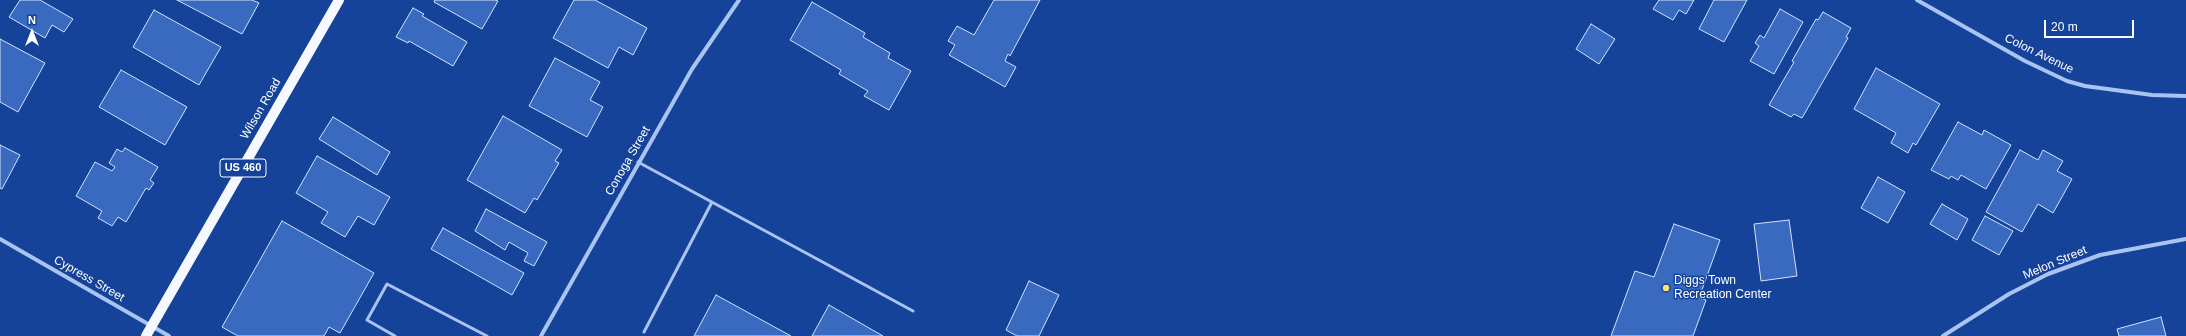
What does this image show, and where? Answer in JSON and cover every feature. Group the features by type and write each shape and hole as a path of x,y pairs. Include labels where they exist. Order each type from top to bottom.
{"main road":[{"name":"Wilson Road","path":"146,336 339,0"}],"street":[{"name":"Conoga Street","path":"541,336 638,162 692,69 739,0"},
{"name":"Colon Avenue","path":"1917,0 2025,60 2067,80 2086,86 2152,95 2186,96"},
{"name":"Cypress Street","path":"0,239 169,336"},
{"name":"Melon Street","path":"1943,336 2009,294 2048,274 2100,255 2186,239"}],"lane":[{"path":"638,162 912,311"},
{"path":"644,332 712,202"},
{"path":"395,336 367,320 387,284 487,336"}],"building":[{"path":"20,0 40,0 73,19 64,32 52,25 45,38 9,17"},
{"path":"177,0 252,0 259,3 242,34"},
{"path":"435,0 498,1 482,29 434,2"},
{"path":"574,0 595,0 647,28 633,55 619,47 608,68 553,38"},
{"path":"994,0 1040,0 1010,56 1008,54 1005,61 1016,67 1005,87 949,55 955,45 948,41 957,26 974,35"},
{"path":"1659,0 1694,0 1686,14 1679,10 1673,20 1653,9"},
{"path":"1714,0 1747,0 1724,42 1699,29"},
{"path":"812,2 865,33 863,37 890,53 888,58 911,71 889,110 864,96 868,91 839,74 841,70 790,40"},
{"path":"413,8 424,14 422,16 467,42 453,66 409,41 408,43 396,37"},
{"path":"1780,9 1803,22 1774,74 1750,61 1759,46 1755,43 1760,35 1764,38"},
{"path":"154,10 221,47 199,85 133,47"},
{"path":"1823,12 1851,28 1846,37 1848,38 1802,118 1794,114 1791,117 1769,105 1794,62 1792,61 1816,19 1818,20"},
{"path":"1591,24 1615,39 1599,64 1576,49"},
{"path":"0,39 45,63 18,112 0,102"},
{"path":"555,58 600,82 590,100 603,107 587,137 529,106"},
{"path":"1876,68 1940,104 1916,145 1913,143 1908,153 1891,143 1896,133 1854,109"},
{"path":"121,70 187,107 165,145 99,107"},
{"path":"503,116 562,150 555,161 559,163 537,200 534,198 525,213 467,180"},
{"path":"333,117 390,152 377,175 319,139"},
{"path":"1958,122 1982,135 1984,130 2011,145 1986,189 1961,175 1958,180 1951,176 1949,179 1931,170"},
{"path":"0,145 20,155 2,189 0,188"},
{"path":"125,148 158,167 150,180 154,183 149,190 146,188 126,222 118,217 112,226 98,218 102,211 76,196 95,162 112,171 115,167 109,163 117,149 122,152"},
{"path":"2020,150 2038,160 2043,150 2063,161 2057,171 2072,179 2053,213 2038,204 2022,232 1986,212"},
{"path":"317,156 390,197 374,225 358,216 345,237 321,223 328,212 296,193"},
{"path":"1878,177 1905,192 1888,223 1861,208"},
{"path":"1942,204 1968,219 1957,240 1930,224"},
{"path":"486,209 547,242 534,266 524,261 528,253 509,242 505,250 475,231"},
{"path":"1985,216 2013,231 1999,255 1972,240"},
{"path":"1789,220 1797,276 1761,281 1754,224"},
{"path":"282,221 374,273 340,333 329,327 324,336 238,336 222,327"},
{"name":"Diggs Town Recreation Center","path":"1674,224 1720,240 1699,298 1706,300 1693,336 1611,336 1635,271 1654,277"},
{"path":"443,228 524,273 512,295 431,249"},
{"path":"1029,281 1059,295 1039,336 1017,336 1006,330"},
{"path":"716,295 791,336 694,336"},
{"path":"829,305 883,336 812,336"},
{"path":"2161,317 2166,336 2119,336 2117,329"}],"place":[{"name":"Diggs Town Recreation Center","path":"1666,288"}]}
